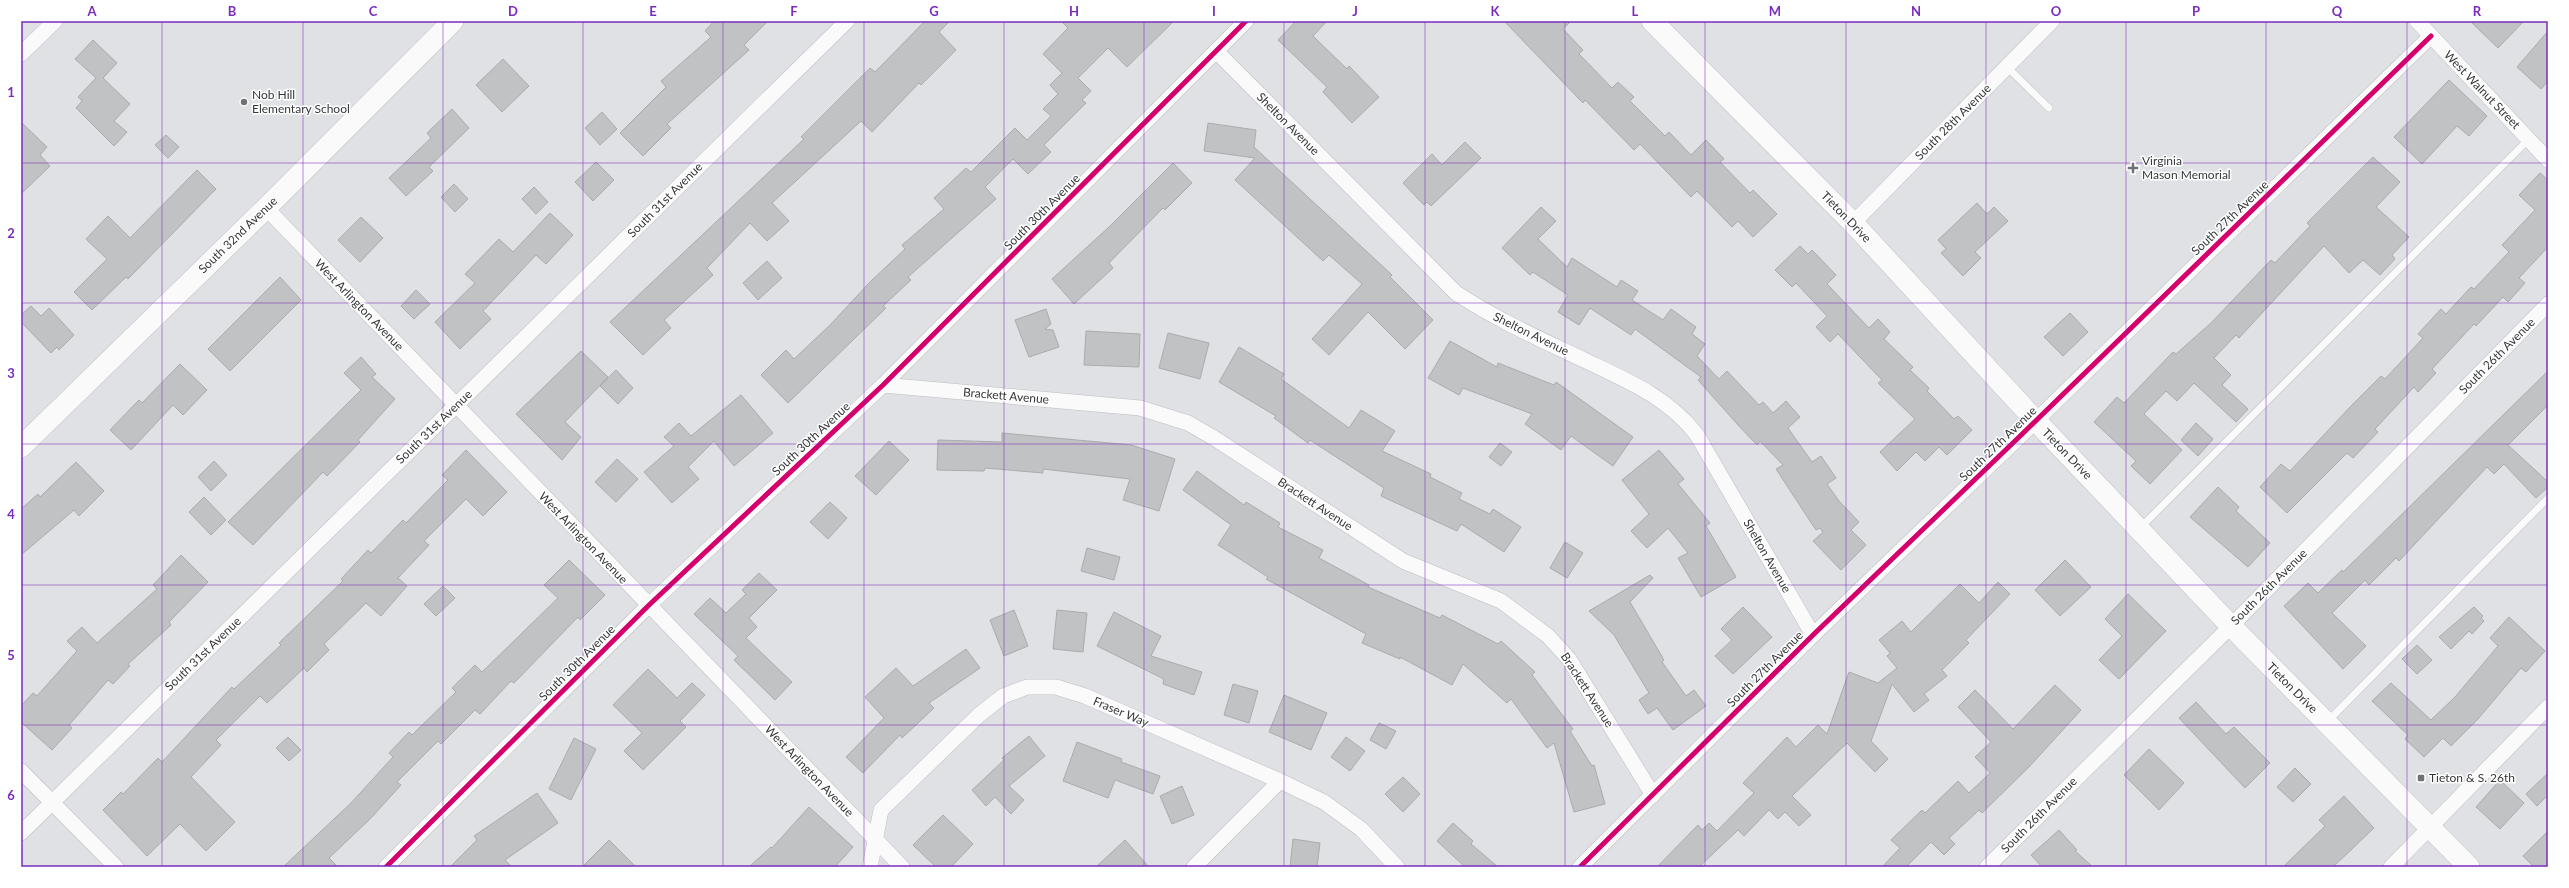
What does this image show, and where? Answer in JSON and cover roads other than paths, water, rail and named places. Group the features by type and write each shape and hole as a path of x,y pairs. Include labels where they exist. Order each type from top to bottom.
{"main road":[{"name":"South 32nd Avenue","path":"21,447 266,208 453,21"},
{"name":"Tieton Drive","path":"1652,21 1853,223 2036,421 2140,528 2231,626 2469,867"}],"street":[{"path":"21,54 55,21"},
{"name":"South 31st Avenue","path":"21,833 847,21"},
{"name":"South 30th Avenue","path":"386,867 648,606 882,385 1246,21"},
{"name":"South 28th Avenue","path":"1853,223 2052,21"},
{"name":"West Walnut Street","path":"2417,21 2548,160"},
{"name":"South 27th Avenue","path":"1580,867 1813,635 2036,421 2431,36"},
{"name":"Shelton Avenue","path":"1216,51 1456,293 1503,321 1639,387 1666,403 1685,420 1697,435 1813,635"},
{"name":"West Arlington Avenue","path":"266,208 648,606 902,867"},
{"name":"South 26th Avenue","path":"1987,867 2231,626 2548,304"},
{"name":"Brackett Avenue","path":"882,385 1140,408 1188,424 1214,438 1402,561 1501,601 1548,636 1569,659 1654,795"},
{"name":"Fraser Way","path":"870,867 874,838 881,810 979,714 1003,696 1027,687 1056,687 1085,696 1280,781 1324,802 1344,815 1361,829 1397,867"},
{"path":"2391,867 2548,707"},
{"path":"21,771 116,867"},
{"path":"1194,867 1280,781"}],"lane":[{"path":"2007,67 2049,108"},
{"path":"2140,528 2529,139"},
{"path":"2327,723 2548,498"}],"place":[{"name":"Nob Hill Elementary School","path":"244,102"},
{"name":"Virginia Mason Memorial","path":"2133,168"},
{"name":"Tieton & S. 26th","path":"2421,778"}]}
